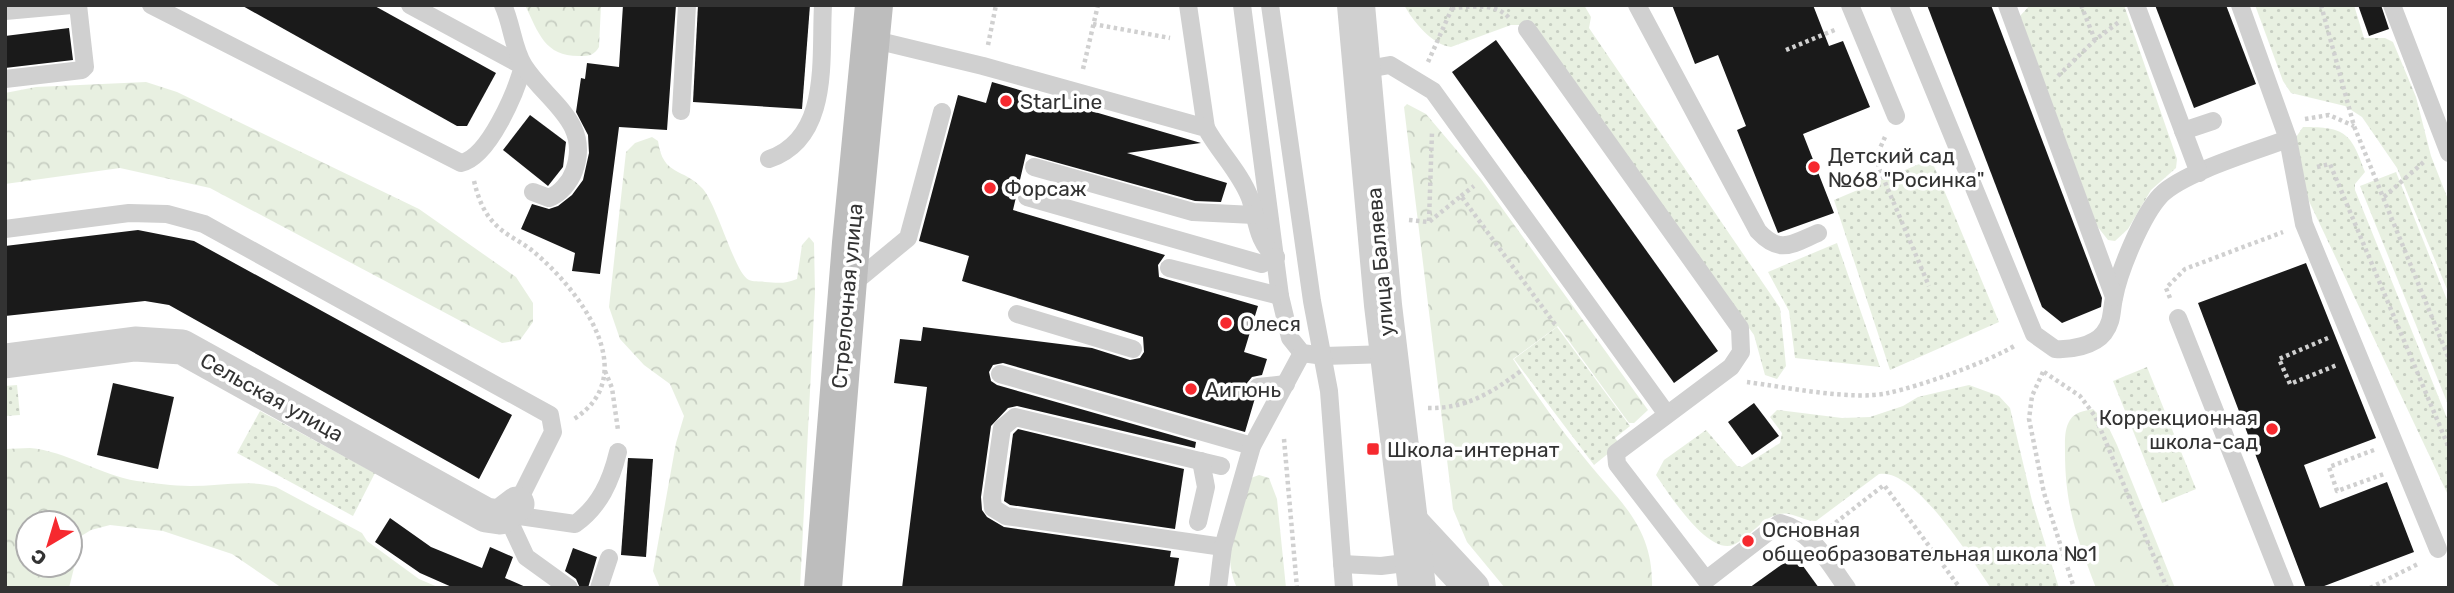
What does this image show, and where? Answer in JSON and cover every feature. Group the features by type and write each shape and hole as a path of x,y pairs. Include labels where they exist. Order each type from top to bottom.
{"main road":[{"name":"Стрелочная улица","path":"824,588 873,22"}],"street":[{"name":"улица Баляева","path":"1356,5 1389,354 1415,575"},
{"name":"Сельская улица","path":"5,360 135,344 182,346 486,515 500,517 511,509"},
{"path":"1408,519 1472,588"}],"lane":[{"path":"5,11 72,5"},
{"path":"5,79 82,70 85,67 78,5"},
{"path":"151,5 461,163 470,161 481,151 516,92 523,66 503,5"},
{"path":"410,5 523,66 563,108 573,124 579,153 573,174 555,196 549,198 533,192"},
{"path":"681,111 687,5"},
{"path":"769,159 790,148 812,124 818,99 823,5"},
{"path":"1188,5 1206,128 1238,174 1263,243 1276,257"},
{"path":"1242,5 1280,296 1290,338 1301,353 1324,356 1389,354"},
{"path":"1270,5 1312,301 1324,356 1344,588"},
{"path":"1637,5 1758,231 1769,243 1780,247 1818,233"},
{"path":"1899,5 2034,334 2054,349 2065,350 2091,342 2102,335 2112,320 2114,297 2137,234 2161,195 2199,173 2286,131"},
{"path":"2007,5 2114,297"},
{"path":"2241,5 2286,131 2304,224 2438,549"},
{"path":"2392,5 2447,148"},
{"path":"2137,7 2199,173"},
{"path":"1853,13 1896,116"},
{"path":"873,22 983,66 1206,128"},
{"path":"1527,29 1740,328 1741,352 1720,378 1666,413 1616,453 1617,464 1709,584 1780,523 1796,528 1812,541 1847,588"},
{"path":"1362,70 1390,65 1428,87 1666,413"},
{"path":"848,287 908,238 942,112"},
{"path":"2183,131 2213,121"},
{"path":"1034,167 1193,212 1254,215"},
{"path":"1027,197 1262,264 1276,257"},
{"path":"5,229 129,213 167,214 204,224 550,415 553,432 511,509 526,557 569,588"},
{"path":"1169,268 1280,296"},
{"path":"1017,314 1133,349"},
{"path":"2178,318 2285,588"},
{"path":"1218,588 1223,547 1252,446 1301,353"},
{"path":"1000,373 1252,446"},
{"path":"1258,387 1283,389"},
{"path":"1221,466 1015,416 1002,428 993,508 1006,516 1223,547"},
{"path":"511,509 575,524 591,511 604,491 618,452"},
{"path":"1198,522 1206,487 1201,461"},
{"path":"599,588 609,558"},
{"path":"1342,564 1381,566 1415,575"}],"path":[{"path":"983,66 996,5"},
{"path":"1078,91 1098,5"},
{"path":"1429,222 1428,87 1453,5"},
{"path":"2081,5 2095,40"},
{"path":"2321,5 2354,126 2449,359"},
{"path":"2040,94 2095,40 2137,7"},
{"path":"1786,50 1853,13"},
{"path":"1093,24 1192,42"},
{"path":"2286,131 2329,115 2354,126"},
{"path":"1896,116 1895,127 1881,143 1876,157 1929,286"},
{"path":"2384,197 2447,148"},
{"path":"470,161 480,203 496,225 533,251 580,297 598,335 604,370 612,388 618,425 618,452"},
{"path":"2317,167 2330,164 2449,448"},
{"path":"1405,219 1429,222 1461,196 1557,327"},
{"path":"2166,288 2185,269 2304,224"},
{"path":"2347,330 2279,359 2290,384 2357,357"},
{"path":"2054,349 2032,396 2029,419 2044,494 2074,588"},
{"path":"1720,378 1861,395 1887,394 1998,355"},
{"path":"553,432 588,410 604,370"},
{"path":"1426,408 1447,409 1477,400 1522,370"},
{"path":"2044,372 2080,396 2095,415 2167,588"},
{"path":"1283,389 1297,588"},
{"path":"2395,443 2329,467 2337,491 2405,467"},
{"path":"1812,541 1884,485 1960,588"},
{"path":"2370,588 2426,560 2438,549"}],"green space":[{"path":"525,5 601,5 599,47 587,56 559,53 539,34"},
{"path":"1404,5 1584,5 1591,17 1589,28 1780,308 1786,366 1777,379 1765,375 1754,335 1533,25 1511,25 1451,47 1430,37"},
{"path":"2030,5 2124,5 2177,159 2176,168 2151,190 2128,229 2115,241 2108,240 2097,226 2020,16"},
{"path":"2255,5 2354,5 2364,38 2385,38 2393,42 2416,97 2431,156 2449,202 2449,294 2397,168 2362,117 2345,106 2291,93 2283,81"},
{"path":"146,82 177,92 419,209 516,277 533,303 533,322 520,340 502,343 210,188 120,168 5,184 5,93 36,87"},
{"path":"1407,104 1426,114 1481,179 1648,410 1634,423 1629,423 1558,326 1513,359 1564,432 1631,515 1647,547 1652,588 1505,588 1467,542 1453,509 1404,107"},
{"path":"2303,127 2338,131 2351,141 2360,159 2365,172 2355,184 2355,190 2449,423 2449,497 2299,180 2292,143"},
{"path":"652,137 658,141 664,161 703,189 715,210 738,266 749,280 781,283 797,279 802,245 809,237 814,243 815,293 800,588 660,588 653,571 676,443 684,416 670,384 644,365 620,339 609,307 626,152 635,143"},
{"path":"1931,159 1999,322 1890,370 1834,200"},
{"path":"2396,172 2449,305 2449,407 2360,186"},
{"path":"1837,243 1880,367 1795,358 1789,311 1768,272"},
{"path":"1557,327 1630,426 1615,438 1620,444 1594,465 1514,359"},
{"path":"2147,367 2196,489 2162,503 2113,381"},
{"path":"17,385 20,415 5,416 5,386"},
{"path":"1969,385 1999,396 2010,408 2032,501 2059,588 1991,588 1941,518 1909,485 1893,476 1879,474 1816,521 1779,514 1739,542 1723,546 1701,532 1656,475 1664,460 1706,430 1737,466 1742,467 1780,443 1782,433 1770,417 1777,410 1842,418 1870,417 1903,406 1918,397"},
{"path":"2093,409 2106,422 2117,445 2175,588 2096,588 2073,522 2067,489 2065,452 2066,431 2070,420 2083,411"},
{"path":"260,411 375,473 353,516 237,453"},
{"path":"30,448 70,458 110,474 137,481 184,486 244,483 276,487 362,533 367,541 419,579 440,588 282,588 232,554 163,531 110,525 84,534 84,509 14,509 14,579 71,579 69,588 5,588 5,449"},
{"path":"1259,475 1269,478 1277,499 1286,588 1237,588 1232,574 1231,546 1236,518 1251,478"}],"building":[{"path":"241,5 373,5 496,73 467,126 457,126"},
{"path":"623,5 676,5 667,130 619,127 600,274 572,271 575,253 521,229 532,204 549,209 558,206 572,195 583,180 589,153 588,135 576,112 581,78 585,79 587,63 619,67"},
{"path":"698,5 810,5 802,109 693,102"},
{"path":"1672,5 1813,5 1829,46 1843,41 1870,107 1803,134 1834,213 1778,233 1737,130 1746,126 1718,55 1695,64"},
{"path":"1927,5 1991,5 2102,298 2101,307 2062,323 2042,307"},
{"path":"2155,5 2226,5 2256,84 2194,108"},
{"path":"2358,5 2381,5 2389,29 2369,36"},
{"path":"69,28 73,60 5,68 5,36"},
{"path":"1496,40 1718,351 1674,383 1452,72"},
{"path":"992,82 1201,143 1127,153 1227,183 1221,202 1195,201 1026,154 1013,210 1165,255 1158,265 1159,277 1258,306 1244,352 1267,359 1262,375 1252,377 1247,383 1248,393 1255,398 1245,432 1003,363 993,365 989,372 991,381 997,385 1196,442 1195,448 1017,406 1008,408 991,426 981,497 982,510 987,517 1004,527 1171,551 1170,557 1179,558 1174,588 902,588 927,387 894,383 900,339 921,341 923,327 1092,348 1130,360 1140,358 1144,352 1143,337 962,281 969,256 919,241 958,95 986,103"},
{"path":"530,115 566,142 563,167 548,186 503,150"},
{"path":"138,230 194,241 512,415 479,479 169,305 145,301 5,316 5,246"},
{"path":"2306,263 2376,438 2304,465 2320,508 2387,482 2414,552 2319,588 2306,588 2198,303"},
{"path":"113,383 174,397 158,469 97,455"},
{"path":"1754,403 1779,436 1752,455 1728,422"},
{"path":"1018,429 1184,469 1175,529 1010,505 1004,501 1013,434"},
{"path":"628,458 653,459 646,557 621,555"},
{"path":"390,518 431,547 482,568 490,547 513,557 505,578 528,588 454,588 420,573 375,542"},
{"path":"573,548 597,557 588,588 580,588 576,579 565,571"},
{"path":"1795,555 1819,588 1749,588"}],"place":[{"name":"StarLine","path":"1006,101"},
{"name":"Детский сад №68 \"Росинка\"","path":"1814,167"},
{"name":"Форсаж","path":"990,188"},
{"name":"Олеся","path":"1226,323"},
{"name":"Аигюнь","path":"1191,389"},
{"name":"Коррекционная школа-сад","path":"2272,429"},
{"name":"Школа-интернат","path":"1373,449"},
{"name":"Основная общеобразовательная школа №1","path":"1748,541"}]}
